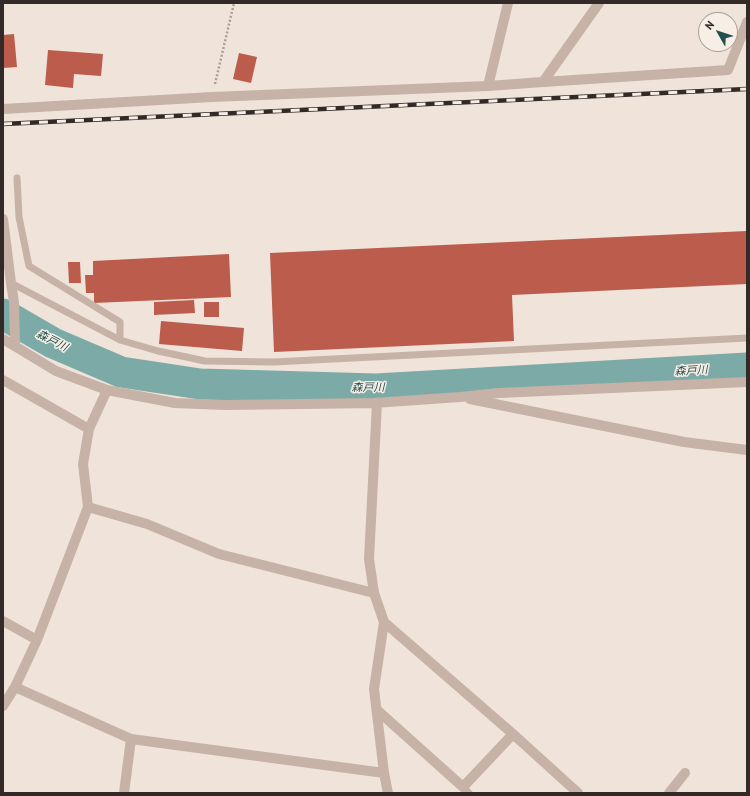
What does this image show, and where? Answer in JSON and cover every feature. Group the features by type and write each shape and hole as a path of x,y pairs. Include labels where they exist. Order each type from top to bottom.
{"street":[{"path":"488,86 508,3"},
{"path":"543,82 599,3"},
{"path":"3,109 212,97 488,86 728,70 747,22"},
{"path":"3,219 14,302 15,346"},
{"path":"3,339 56,371 106,390 175,403 374,403 460,397 498,392 747,382"},
{"path":"3,380 89,429"},
{"path":"3,706 15,687 37,640 88,507 83,464 89,429 106,390"},
{"path":"460,397 684,442 747,450"},
{"path":"374,403 377,403 369,559 374,593 384,622 374,689 384,773 388,793"},
{"path":"88,507 147,524 219,554 374,593"},
{"path":"3,621 37,640"},
{"path":"384,622 513,734 578,793"},
{"path":"15,687 131,739 384,773"},
{"path":"377,710 466,790 513,734"},
{"path":"124,793 131,739"},
{"path":"669,793 685,773"}],"lane":[{"path":"17,178 18,217 29,266 120,322 120,340"},
{"path":"11,283 120,340 158,351 205,361 274,362 747,338"}],"path":[{"path":"212,97 234,3"}],"building":[{"path":"14,34 17,67 3,68 3,35"},
{"path":"48,50 103,54 101,76 74,74 73,88 45,85"},
{"path":"239,53 257,57 251,83 233,79"},
{"path":"747,231 747,284 512,295 514,341 274,352 270,253"},
{"path":"229,254 231,297 94,303 94,293 86,293 85,275 93,275 93,261"},
{"path":"68,262 80,262 81,283 69,283"},
{"path":"194,300 195,313 154,315 154,302"},
{"path":"204,302 219,302 219,317 204,317"},
{"path":"161,321 244,328 242,351 159,344"}],"waterway":[{"name":"森戸川","path":"3,314 53,343 121,372 200,384 376,389 747,368"}],"railway":[{"path":"3,124 747,89"}]}
